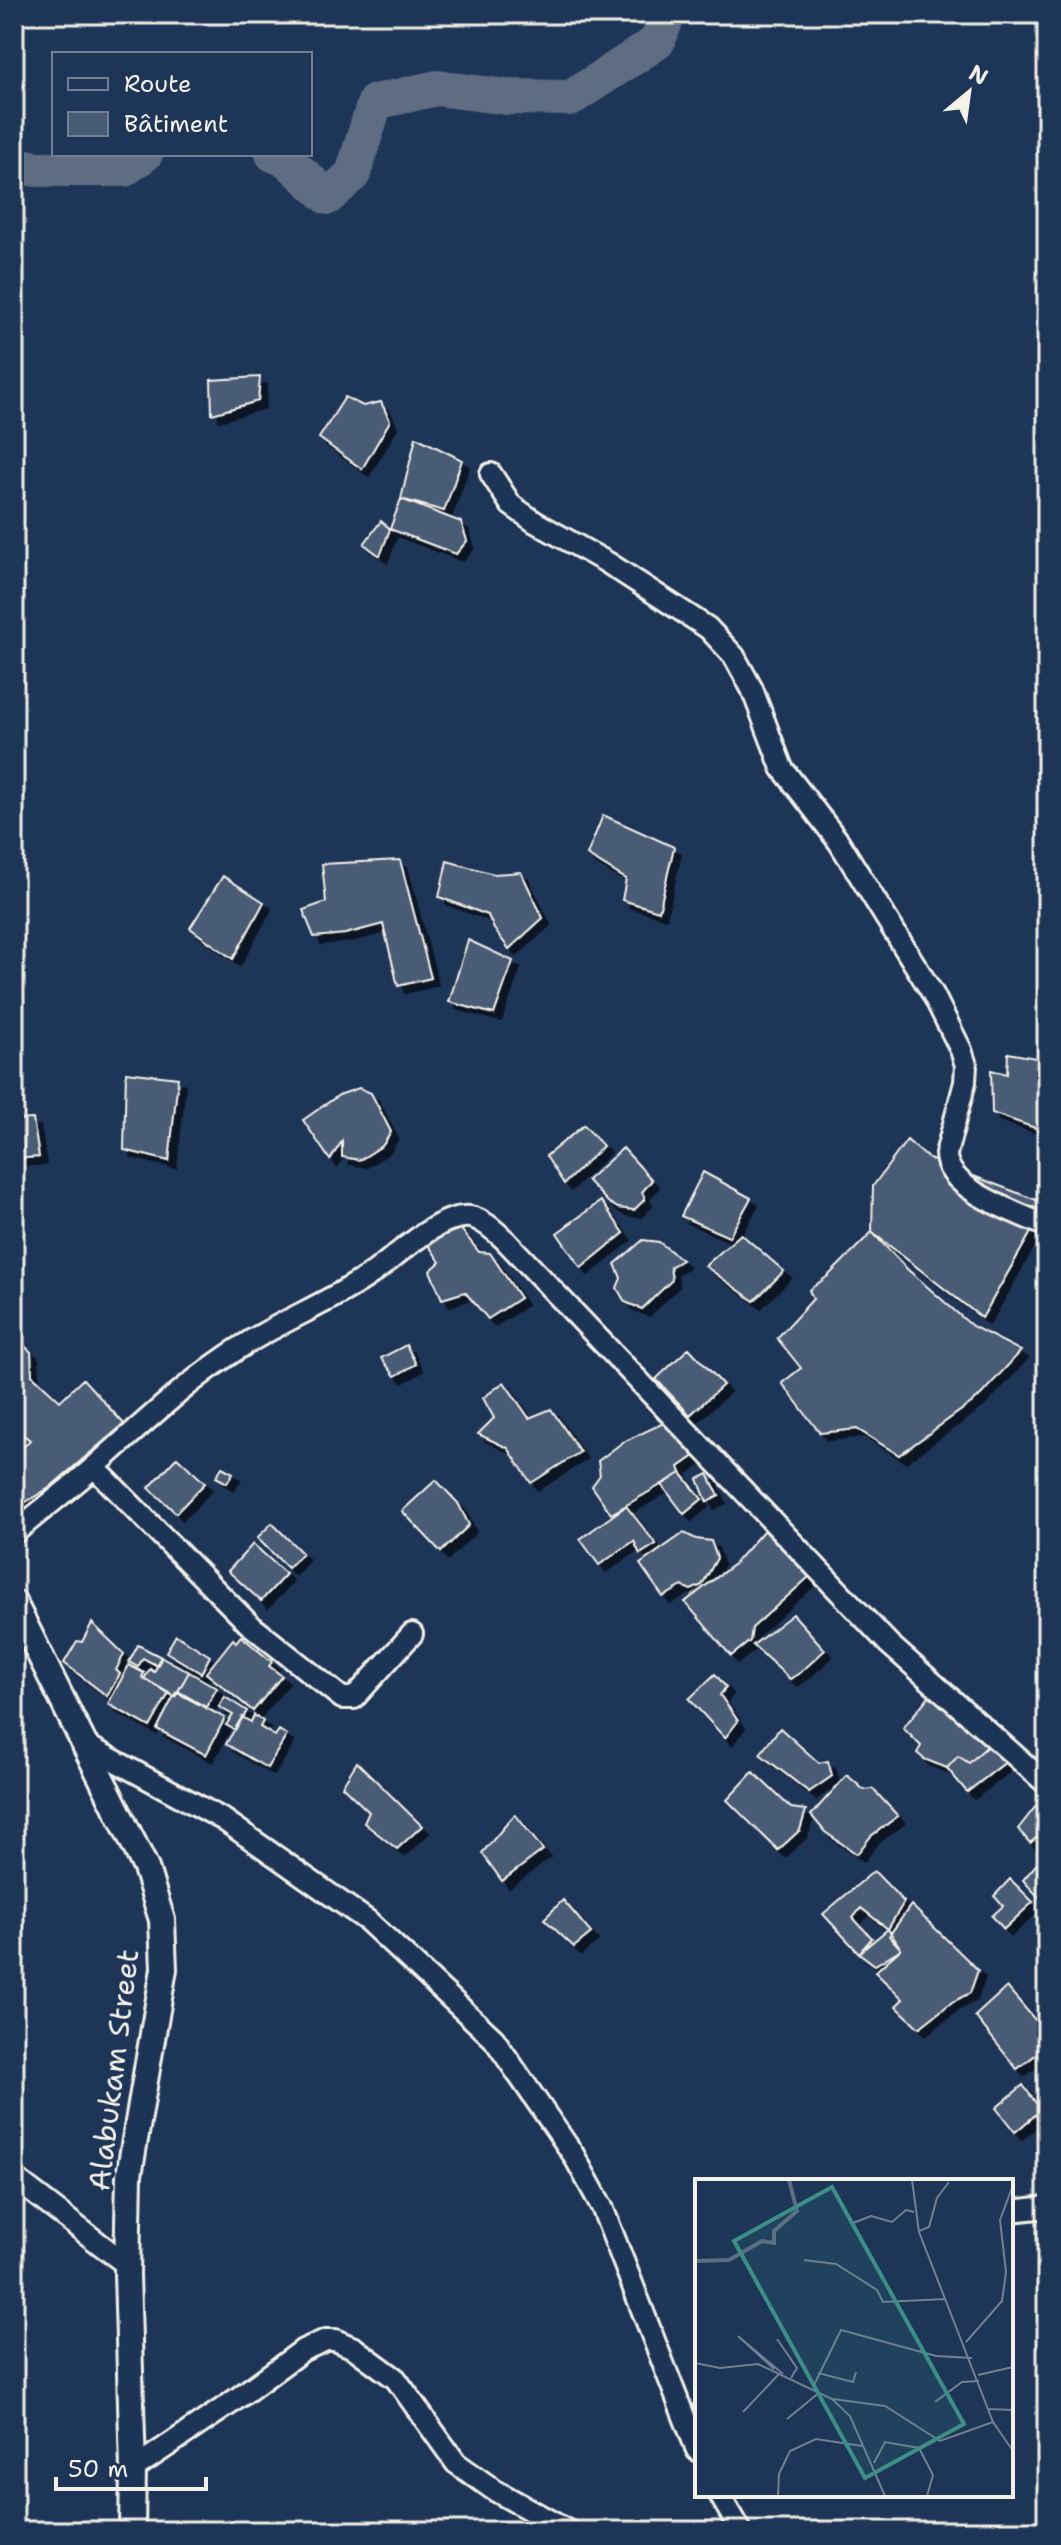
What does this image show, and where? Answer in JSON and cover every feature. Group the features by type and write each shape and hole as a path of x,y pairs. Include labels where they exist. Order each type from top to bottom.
{"street":[{"path":"491,474 511,505 708,628 734,656 752,689 782,768 847,855 933,994 961,1050 966,1065 965,1082 946,1164 970,1189 1047,1226"},
{"path":"14,1533 94,1467 126,1436 244,1344 372,1274 408,1244 431,1231 453,1220 469,1217 505,1240 548,1283 889,1644 1047,1784"},
{"path":"94,1467 249,1624 342,1698 354,1698 412,1634"},
{"name":"Alabukam Street","path":"14,1603 21,1633 86,1745 146,1868 162,1920 164,1969 129,2175 127,2265 132,2531"},
{"path":"86,1745 224,1820 368,1921 494,2039 573,2154 602,2207 695,2445"},
{"path":"14,2178 127,2265"},
{"path":"1013,2211 1047,2207"},
{"path":"133,2469 303,2350 326,2340 343,2341 396,2379 456,2463 494,2490 568,2531"},
{"path":"721,2497 741,2531"}],"building":[{"path":"260,377 258,401 212,414 211,380"},
{"path":"345,397 363,406 381,402 390,421 362,469 319,438"},
{"path":"416,437 462,460 444,511 401,499"},
{"path":"401,499 461,522 467,541 456,554 390,529"},
{"path":"381,521 390,529 380,556 364,544"},
{"path":"603,815 674,847 659,911 622,900 626,879 587,855"},
{"path":"400,860 431,978 398,986 383,924 345,934 314,937 303,910 326,902 322,864"},
{"path":"447,861 494,874 521,872 543,918 509,949 488,915 439,897"},
{"path":"223,876 264,902 233,959 190,928"},
{"path":"468,940 513,961 494,1014 449,1002"},
{"path":"1008,1053 1047,1060 1047,1127 1038,1129 992,1113 991,1070 1007,1074"},
{"path":"126,1072 178,1078 169,1161 124,1150"},
{"path":"359,1088 371,1093 391,1132 383,1145 360,1160 342,1157 342,1141 330,1160 303,1120 339,1095"},
{"path":"33,1119 39,1157 14,1159 14,1120"},
{"path":"584,1125 603,1146 564,1184 546,1156"},
{"path":"907,1140 929,1159 1047,1204 982,1318 872,1232 873,1186"},
{"path":"623,1148 652,1180 642,1192 645,1199 634,1210 618,1208 608,1202 587,1180"},
{"path":"703,1172 751,1198 729,1237 681,1216"},
{"path":"601,1201 624,1233 581,1268 557,1233"},
{"path":"452,1218 479,1252 490,1253 520,1298 488,1319 465,1292 442,1299 430,1271 440,1262 423,1237"},
{"path":"872,1232 907,1269 972,1326 1021,1351 978,1398 899,1455 857,1429 820,1433 782,1383 801,1368 777,1338 813,1299 809,1290 828,1276"},
{"path":"741,1234 784,1271 754,1301 705,1266"},
{"path":"643,1240 659,1242 682,1260 670,1267 672,1280 642,1309 625,1302 617,1288 621,1278 615,1264"},
{"path":"14,1336 31,1352 32,1375 60,1401 83,1379 124,1424 49,1488 14,1509 14,1457 30,1440 14,1428"},
{"path":"406,1345 416,1364 395,1376 381,1358"},
{"path":"689,1348 723,1385 690,1415 656,1379"},
{"path":"504,1382 529,1418 551,1409 580,1452 531,1483 508,1448 478,1434 494,1418 483,1398"},
{"path":"672,1419 696,1455 679,1467 681,1473 611,1514 592,1486 600,1475 598,1461 623,1442"},
{"path":"177,1457 205,1483 176,1513 149,1488"},
{"path":"222,1467 233,1473 227,1483 216,1477"},
{"path":"681,1473 702,1499 684,1514 662,1485"},
{"path":"708,1474 719,1496 707,1502 698,1479"},
{"path":"436,1480 458,1503 469,1525 441,1552 402,1511"},
{"path":"626,1506 656,1544 640,1554 634,1541 599,1565 580,1539"},
{"path":"272,1523 302,1553 288,1568 257,1538"},
{"path":"764,1530 810,1576 752,1628 750,1641 731,1656 685,1602 734,1564"},
{"path":"684,1533 711,1541 717,1558 702,1585 691,1590 682,1586 663,1597 640,1564"},
{"path":"253,1544 286,1574 261,1601 228,1571"},
{"path":"793,1614 825,1650 790,1679 753,1645"},
{"path":"92,1623 124,1654 116,1670 120,1674 107,1696 64,1663 77,1641 82,1642"},
{"path":"176,1635 210,1656 201,1673 166,1652"},
{"path":"241,1636 272,1662 269,1666 282,1676 253,1711 206,1673 233,1639 236,1642"},
{"path":"138,1645 161,1657 156,1665 143,1658 138,1667 129,1662"},
{"path":"162,1657 189,1672 175,1697 144,1679 150,1669 154,1672"},
{"path":"129,1665 169,1693 150,1727 108,1704"},
{"path":"189,1672 217,1688 206,1707 178,1691"},
{"path":"715,1674 726,1687 720,1695 738,1721 725,1738 689,1699"},
{"path":"934,1690 993,1741 969,1763 958,1756 947,1768 924,1759 917,1753 921,1746 903,1728"},
{"path":"176,1692 225,1718 206,1755 157,1729"},
{"path":"225,1697 247,1711 235,1730 226,1725 233,1715 219,1707"},
{"path":"254,1715 263,1721 260,1727 275,1736 279,1730 287,1735 267,1768 226,1744 242,1717 251,1722"},
{"path":"780,1728 819,1763 828,1761 832,1776 809,1792 760,1754"},
{"path":"993,1741 1007,1761 967,1792 947,1768 958,1756 969,1763"},
{"path":"357,1762 422,1826 397,1849 364,1823 369,1812 342,1786"},
{"path":"753,1772 791,1808 806,1810 800,1830 778,1850 727,1800"},
{"path":"847,1775 864,1790 873,1789 898,1816 871,1836 857,1854 825,1832 811,1815"},
{"path":"1036,1806 1047,1816 1047,1829 1030,1843 1018,1829"},
{"path":"515,1814 543,1850 502,1881 482,1853"},
{"path":"1047,1852 1047,1897 1042,1901 1023,1880"},
{"path":"874,1871 904,1902 888,1929 861,1908 853,1918 872,1938 859,1953 823,1914"},
{"path":"1010,1879 1033,1902 1004,1929 992,1916 1003,1906 994,1896"},
{"path":"563,1900 591,1933 574,1947 544,1919"},
{"path":"911,1905 978,1970 970,1993 952,2002 919,2028 896,2006 903,1999 875,1972 901,1949 889,1936"},
{"path":"888,1929 901,1949 875,1965 859,1953"},
{"path":"1007,1987 1047,2034 1047,2046 1017,2069 975,2016"},
{"path":"1023,2085 1041,2110 1015,2132 996,2108"}],"waterway":[{"path":"278,156 287,160 328,197 353,174 375,102 437,88 507,97 571,98 657,42 668,14"},
{"path":"14,164 35,169 124,169 142,156"}]}
